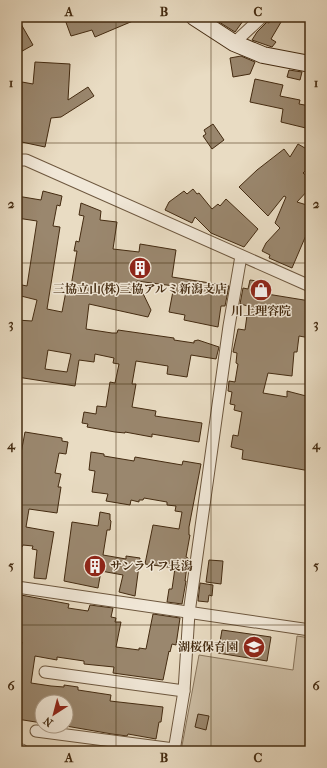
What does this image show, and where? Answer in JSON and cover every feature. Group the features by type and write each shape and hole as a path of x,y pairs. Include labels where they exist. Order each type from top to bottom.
{"main road":[{"path":"194,17 234,43 263,55 310,64"}],"street":[{"path":"234,43 262,17"},
{"path":"17,160 26,160 310,286"},
{"path":"58,734 174,750 184,691 189,613 229,326 241,256"},
{"path":"17,588 310,630"},
{"path":"45,672 184,691"}],"shaded area":[{"path":"297,636 310,638 309,751 181,751 199,655 293,670"}],"building":[{"path":"17,17 33,45 17,54"},
{"path":"64,17 140,18 95,37 92,30 71,36"},
{"path":"211,17 237,17 243,21 235,32"},
{"path":"272,17 284,17 271,39 276,42 272,47 252,40 257,32 267,22 269,23"},
{"path":"241,56 255,62 250,74 233,77 230,58"},
{"path":"35,62 70,64 68,100 88,87 94,96 61,117 51,118 45,147 17,141 17,109 22,82 33,84"},
{"path":"289,70 302,72 300,80 287,77"},
{"path":"255,79 283,85 280,96 300,100 299,104 310,106 310,129 281,122 283,109 250,102"},
{"path":"213,124 224,140 212,149 203,136 206,134 204,130"},
{"path":"298,144 310,151 310,166 303,173 310,179 310,188 297,202 310,206 310,226 292,268 269,258 270,255 262,251 266,243 280,228 275,223 286,197 284,196 268,216 239,187 257,170 284,149 290,157"},
{"path":"193,189 197,194 199,193 212,209 218,204 220,206 226,199 258,229 244,247 211,233 195,217 192,223 165,210 169,202 184,191 187,194"},
{"path":"43,191 62,196 60,206 57,205 53,226 60,227 47,309 62,312 66,291 70,292 77,251 74,251 76,241 79,242 84,216 79,215 81,203 101,211 100,220 117,222 113,249 139,252 140,244 176,250 172,277 229,286 225,306 221,306 218,327 184,320 185,315 169,312 174,286 137,281 151,310 148,317 89,304 86,329 112,333 117,333 118,330 174,338 174,340 194,343 194,341 198,340 219,347 216,359 191,355 187,377 167,374 168,366 136,361 132,384 136,384 132,407 156,411 155,416 202,423 199,442 152,434 152,437 125,432 115,432 87,427 88,424 82,423 84,412 96,414 97,406 106,407 110,382 115,383 119,364 113,363 114,358 95,354 94,362 79,360 75,386 17,377 17,320 32,321 37,300 17,295 17,284 27,286 37,221 17,218 17,196 41,200","holes":["48,350 71,354 67,372 45,369"]},
{"path":"250,280 264,282 263,286 268,287 267,294 310,301 310,338 299,336 297,352 294,352 292,376 268,373 263,393 287,397 287,391 310,397 310,406 306,425 310,425 310,471 242,459 243,450 231,447 233,435 238,436 242,412 234,410 235,405 230,404 232,392 228,391 229,381 235,382 238,364 236,363 237,353 233,352 238,329 245,330 248,308 248,306 240,304 243,288 248,289"},
{"path":"25,432 62,438 62,441 68,442 66,454 59,453 55,473 61,474 58,487 61,487 57,513 29,509 26,527 54,532 46,579 34,578 37,550 32,549 33,546 23,545 22,547 17,547 17,463 19,464"},
{"path":"91,452 104,454 104,456 134,461 135,457 182,465 183,461 201,464 189,527 190,535 186,557 188,558 186,581 182,604 167,602 169,589 172,589 175,568 145,564 153,525 179,529 182,512 175,511 176,506 167,505 167,502 144,498 143,500 139,500 139,502 131,500 130,505 106,501 108,494 92,492 95,471 89,470"},
{"path":"100,512 110,514 111,521 110,530 107,530 103,555 126,559 126,556 140,558 135,596 119,592 123,575 101,571 98,588 64,581 72,522 98,526"},
{"path":"209,560 223,561 221,584 206,582"},
{"path":"200,583 213,585 212,596 209,595 208,602 198,601"},
{"path":"21,595 69,604 68,608 88,611 90,605 113,608 111,617 116,618 115,622 121,622 116,647 139,650 139,648 146,649 153,614 180,618 176,645 172,644 170,652 169,651 163,680 113,673 114,667 84,664 84,661 57,657 57,660 35,656 31,683 51,686 64,687 64,685 78,687 78,690 111,695 110,701 163,707 161,722 159,722 156,739 128,734 127,736 112,734 74,727 74,694 34,694 34,722 17,719 17,672 22,642 17,641 17,598 21,599"},
{"path":"222,630 271,637 267,661 218,653"},
{"path":"198,714 209,716 206,730 195,727"}],"place":[{"name":"三協立山(株)三協アルミ新潟支店","path":"140,268"},
{"name":"川上理容院","path":"261,290"},
{"name":"サンライフ長潟","path":"95,566"},
{"name":"湖桜保育園","path":"254,647"}]}
